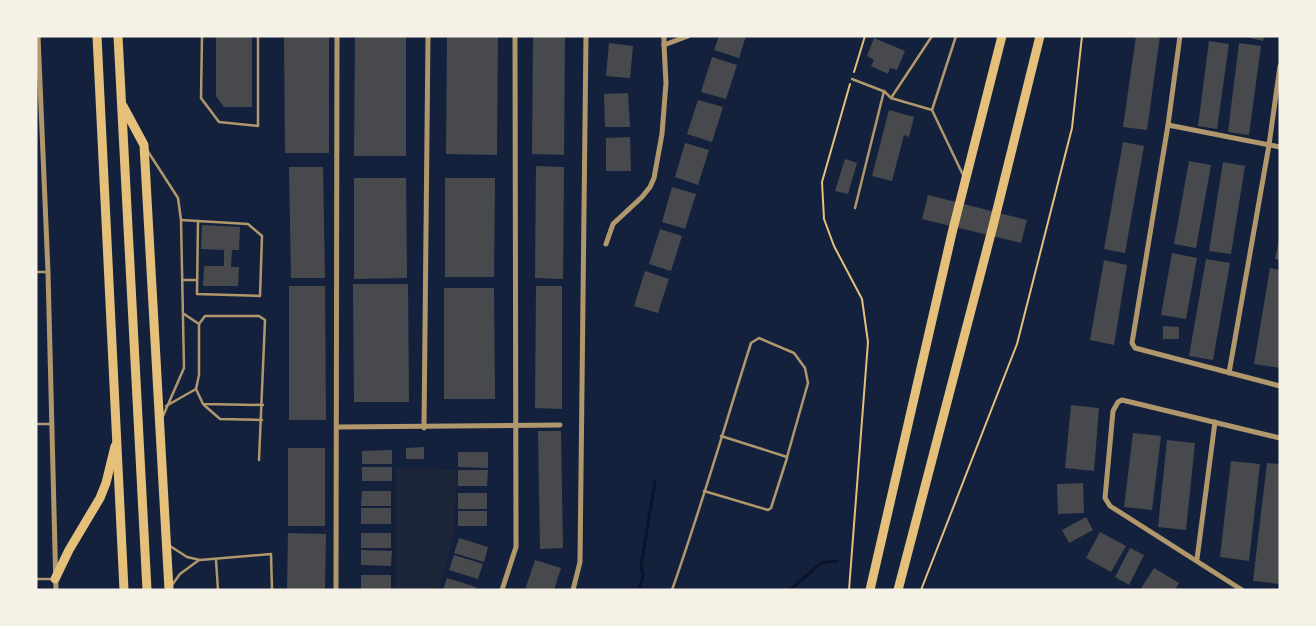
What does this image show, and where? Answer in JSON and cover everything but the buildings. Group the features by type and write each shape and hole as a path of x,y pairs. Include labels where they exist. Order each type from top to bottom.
{"highway":[{"path":"97,36 118,434 124,590"},
{"path":"118,36 147,590"},
{"path":"870,590 965,181 1002,36"},
{"path":"898,590 994,226 1040,36"},
{"path":"122,104 144,145 169,590"},
{"path":"55,579 68,550 100,498 106,483 118,434"}],"street":[{"path":"38,36 39,130 48,272 56,590"},
{"path":"336,590 337,36"},
{"path":"424,428 428,36"},
{"path":"502,590 516,547 515,36"},
{"path":"573,590 580,562 586,36"},
{"path":"606,244 613,224 642,197 654,178 662,134 666,92 664,36"},
{"path":"664,45 688,36"},
{"path":"1180,36 1168,125 1132,343 1135,348 1280,386"},
{"path":"1229,373 1269,145 1280,66"},
{"path":"1168,125 1280,147"},
{"path":"1242,590 1110,506 1105,498 1113,411 1118,402 1122,400 1280,438"},
{"path":"1197,560 1215,422"},
{"path":"337,428 560,425"}],"lane":[{"path":"202,36 202,102 219,122 258,126 258,36"},
{"path":"891,98 932,36"},
{"path":"956,36 932,110 965,181"},
{"path":"852,79 884,91 891,98 932,110"},
{"path":"855,208 884,91"},
{"path":"144,145 178,198 181,220 184,368 159,424"},
{"path":"181,220 198,221 248,224 262,236 262,293 256,296 200,296 197,292 198,221"},
{"path":"36,272 48,272"},
{"path":"183,280 197,280"},
{"path":"184,314 200,324"},
{"path":"259,460 262,420 263,405 266,320 259,316 205,316 200,324 199,375 196,390 203,404 220,419 262,420"},
{"path":"672,590 751,343 760,338 794,353 805,368 808,383 771,508 768,510 704,491"},
{"path":"166,406 196,390"},
{"path":"203,404 263,405"},
{"path":"36,424 52,424"},
{"path":"721,436 787,457"},
{"path":"166,540 172,548 187,557 200,560 271,554 272,590"},
{"path":"169,590 180,574 200,560"},
{"path":"216,560 218,590"},
{"path":"36,579 55,579"}],"path":[{"path":"849,590 868,342 862,299 834,246 824,219 822,182 865,36"},
{"path":"921,590 1017,344 1072,128 1082,36"}],"shaded area":[{"path":"396,468 457,470 454,535 438,590 396,590"}],"waterway":[{"path":"639,590 643,576 641,566 655,481"},
{"path":"790,590 821,563 837,561"}]}
